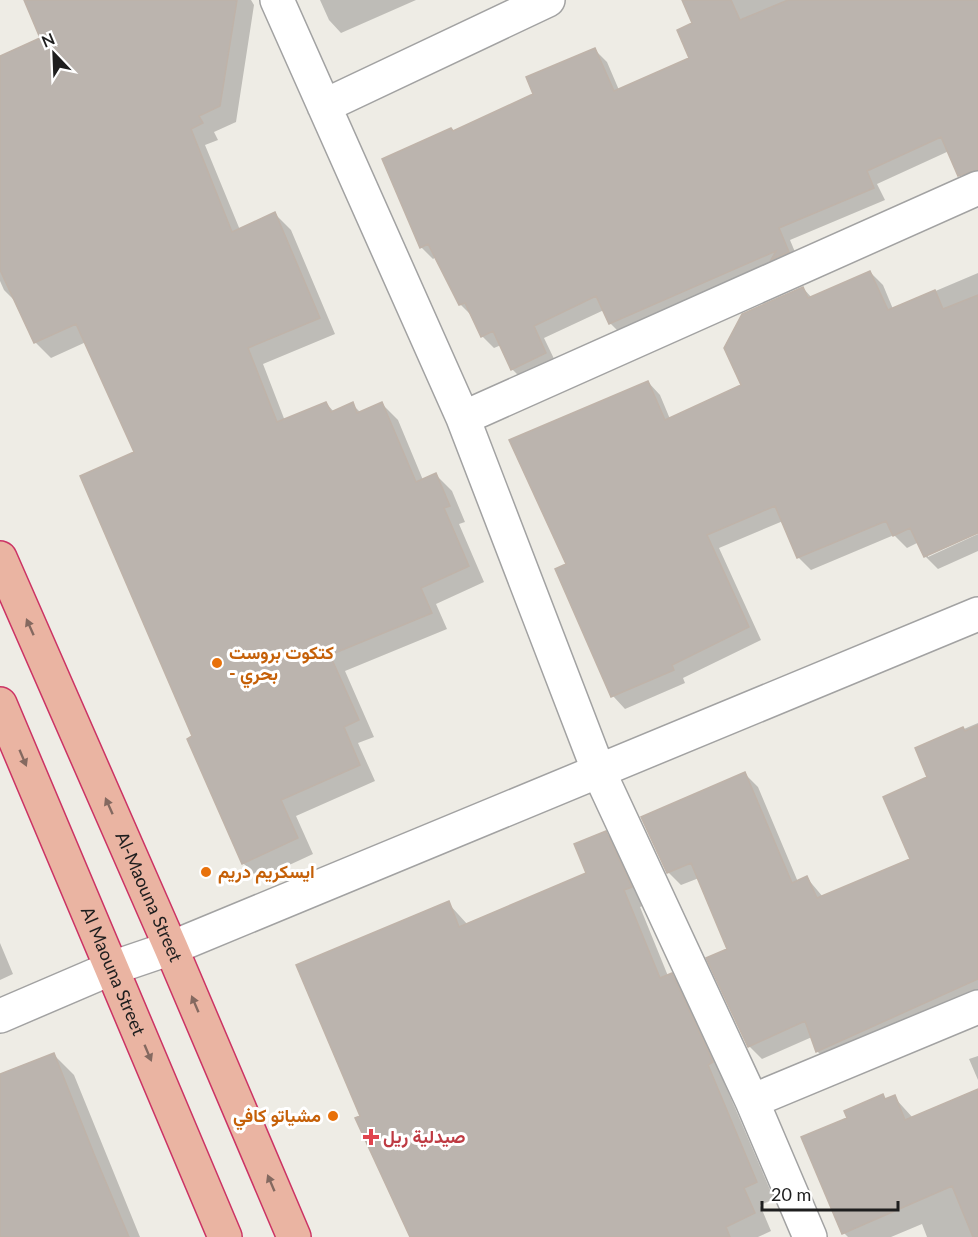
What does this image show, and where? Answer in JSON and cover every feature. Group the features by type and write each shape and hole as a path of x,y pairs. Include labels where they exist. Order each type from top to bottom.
{"highway":[{"name":"Al-Maouna Street","path":"0,558 171,948 294,1237"},
{"name":"Al Maouna Street","path":"0,704 225,1237"}],"street":[{"path":"277,0 463,418 599,772 752,1101 810,1237"},
{"path":"324,106 548,0"},
{"path":"463,418 978,188"},
{"path":"0,1016 112,968 171,948 978,614"},
{"path":"752,1101 978,1007"}],"building":[{"path":"24,0 237,0 220,106 199,116 203,123 191,129 232,232 275,212 320,318 248,348 277,422 326,402 331,412 353,402 357,413 382,402 416,482 436,473 450,506 444,508 469,566 421,588 432,613 330,655 359,720 344,727 360,765 281,800 298,838 242,864 187,739 192,736 80,476 134,452 76,324 34,343 0,270 0,56 40,38"},
{"path":"682,0 731,0 740,20 788,0 978,0 978,170 958,176 941,137 867,171 874,188 779,228 789,252 771,260 776,251 609,324 596,296 534,326 546,353 511,370 493,331 481,337 465,303 459,305 428,244 420,248 382,159 451,128 453,131 533,94 526,77 595,48 614,91 689,58 677,30 692,23"},
{"path":"870,271 888,310 935,290 943,309 978,295 978,533 924,557 910,528 893,536 886,521 797,558 775,506 707,535 749,627 672,665 674,670 611,697 555,569 566,564 509,440 648,381 665,420 741,385 724,348 742,314 803,287 808,298"},
{"path":"978,725 978,979 816,1052 805,1021 748,1047 706,958 727,949 691,863 667,873 641,817 745,772 792,883 807,876 817,898 910,859 883,797 927,777 915,748 963,727 965,731"},
{"path":"606,831 632,887 624,890 660,978 672,973 713,1062 708,1065 757,1182 744,1188 755,1213 726,1227 730,1237 410,1237 355,1118 360,1116 296,965 449,901 459,927 586,873 574,844"},
{"path":"54,1053 129,1237 0,1237 0,1074"},
{"path":"978,1089 978,1237 973,1237 952,1186 842,1234 801,1137 847,1118 844,1111 883,1094 885,1099 895,1095 905,1120"}],"place":[{"name":"كتكوت بروست - بحري","path":"217,663"},
{"name":"ايسكريم دريم","path":"206,872"},
{"name":"مشياتو كافي","path":"333,1116"},
{"name":"صيدلية ريل","path":"371,1137"}]}
